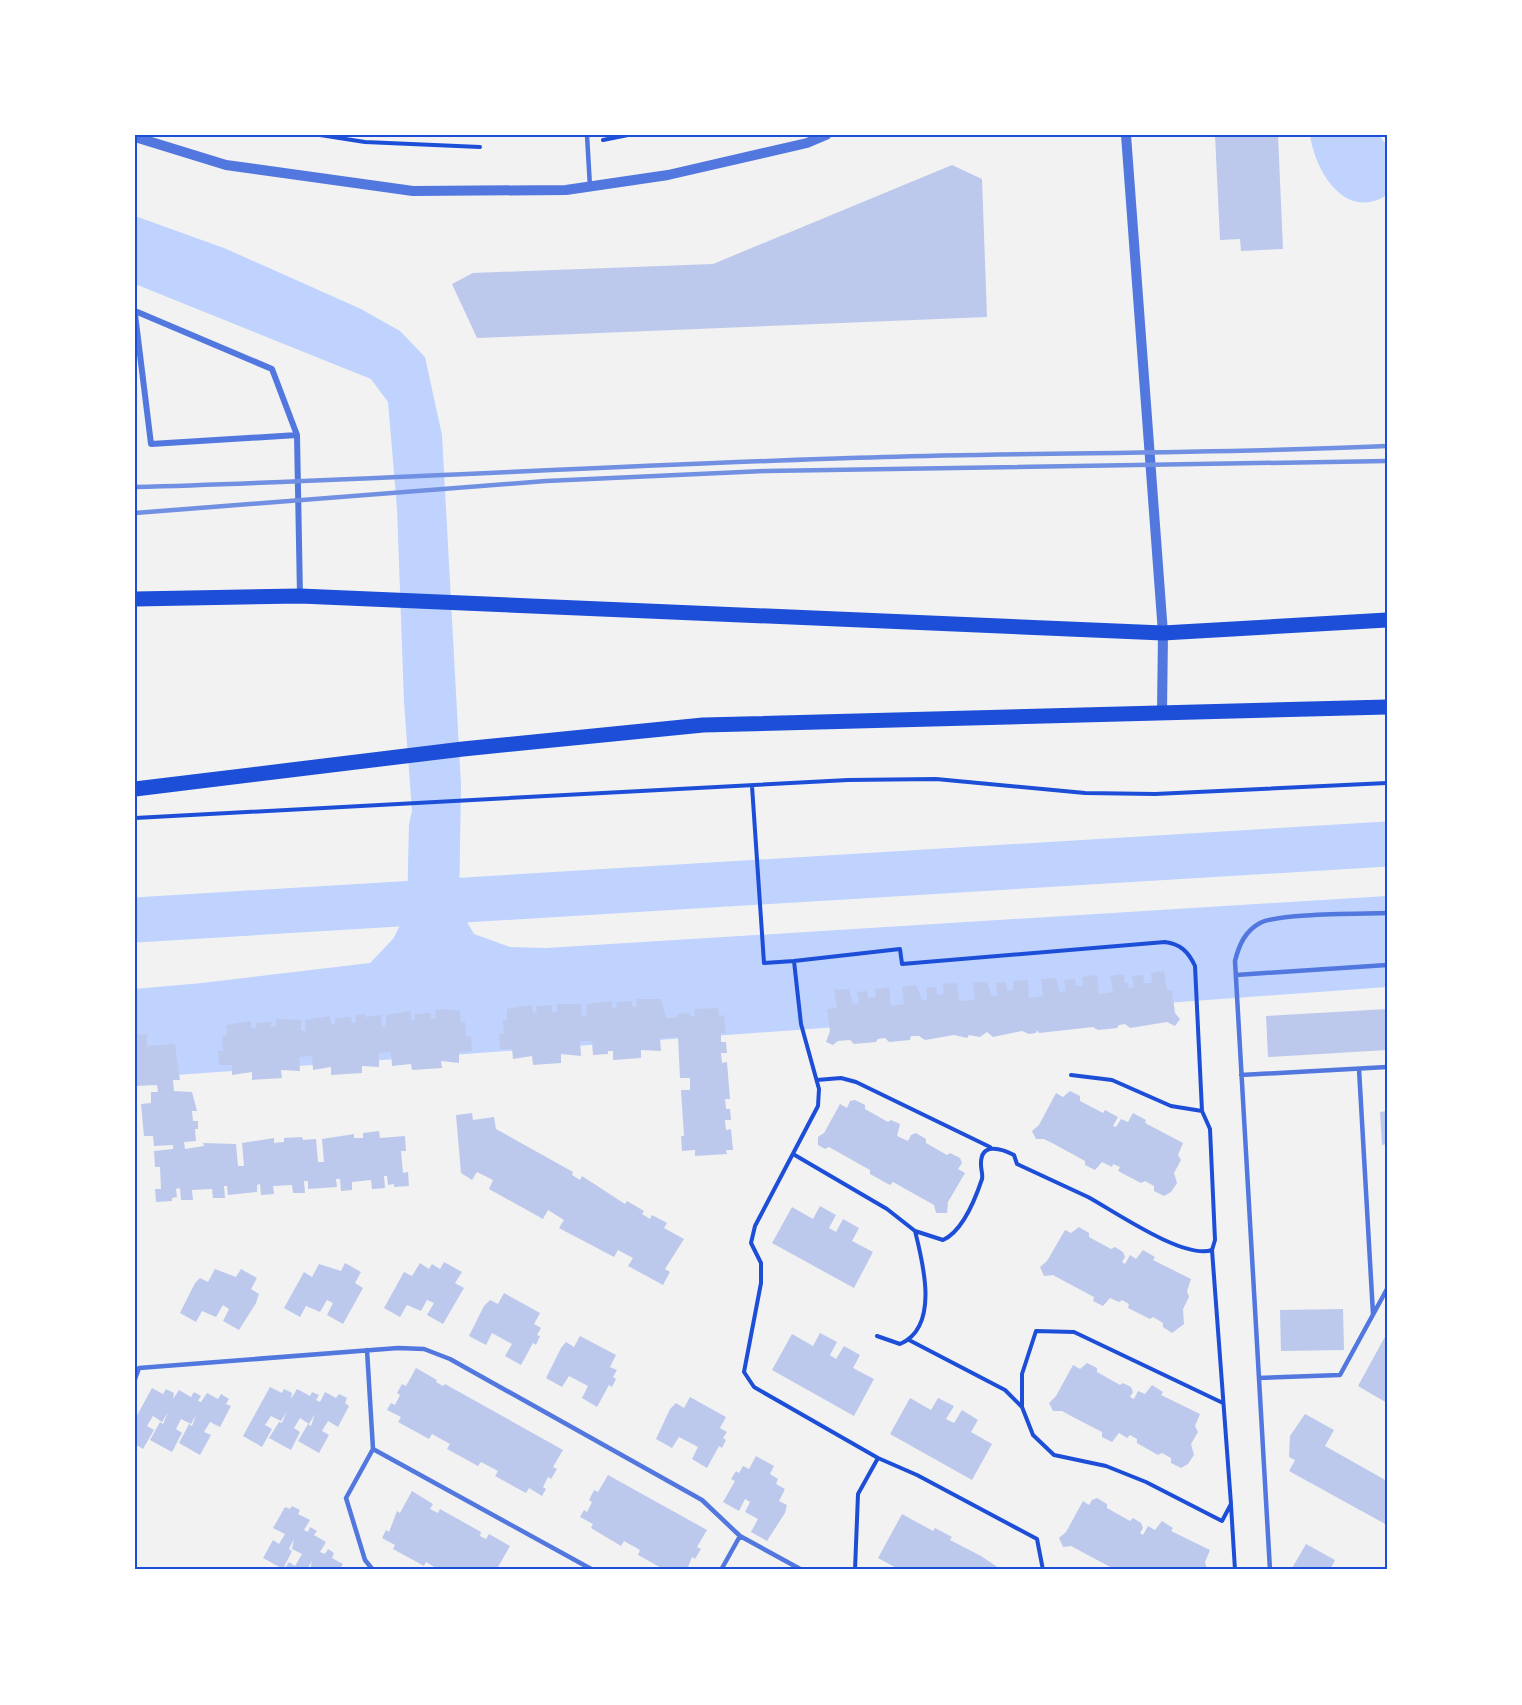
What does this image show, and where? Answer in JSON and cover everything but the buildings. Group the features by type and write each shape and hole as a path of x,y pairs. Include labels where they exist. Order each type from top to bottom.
{"main road":[{"path":"135,599 300,596 1163,633 1387,620"},
{"path":"135,789 463,749 703,725 1387,707"}],"street":[{"path":"135,137 226,165 413,191 566,190 590,187 668,175 807,142 826,135"},
{"path":"1126,135 1163,633 1162,712"},
{"path":"297,435 151,444 135,313 272,369 297,435 300,596"}],"lane":[{"path":"587,135 590,187"},
{"path":"1270,1570 1241,1075 1236,975 1238,950 1250,930 1271,919 1387,913"},
{"path":"1236,975 1387,965"},
{"path":"1241,1075 1387,1067"},
{"path":"1359,1069 1373,1314"},
{"path":"1259,1378 1340,1375 1387,1289"},
{"path":"135,1378 139,1368 366,1350 411,1348 450,1359 702,1500 740,1536 801,1570"},
{"path":"366,1350 373,1449 346,1498 365,1560 373,1570"},
{"path":"373,1449 593,1570"},
{"path":"722,1570 740,1536"}],"path":[{"path":"320,135 365,142 480,147"},
{"path":"603,140 628,135"},
{"path":"135,818 752,786 936,779 1085,794 1155,794 1387,783"},
{"path":"752,786 764,963 900,949 902,964 1165,942 1174,943 1190,956 1194,966 1202,1111 1210,1129 1215,1240 1212,1250 1235,1570"},
{"path":"794,961 801,1024 817,1080 818,1106 753,1234 751,1243 761,1263 761,1283 744,1372 754,1387 878,1458 917,1475 1038,1539 1043,1570"},
{"path":"1071,1075 1120,1082 1171,1106 1202,1111"},
{"path":"817,1080 841,1078 856,1082 990,1148 1001,1148 1014,1155 1017,1164 1089,1198 1156,1236 1197,1252 1212,1250"},
{"path":"793,1154 886,1209 915,1231 943,1240 954,1235 983,1176 982,1157 990,1148"},
{"path":"877,1336 900,1344 909,1340 922,1315 926,1289 922,1254 915,1231"},
{"path":"1223,1404 1074,1332 1036,1331 1022,1374 1022,1407 1033,1436 1054,1455 1106,1466 1146,1482 1222,1521 1231,1504"},
{"path":"909,1340 1005,1390 1022,1407"},
{"path":"855,1570 858,1494 878,1458"}],"water":[{"path":"1310,135 1379,135 1387,146 1387,195 1372,202 1358,202 1345,197 1325,176 1318,163"},
{"path":"135,216 224,248 361,309 400,331 425,357 442,435 461,785 459,908 474,934 510,947 546,948 1387,896 1387,987 135,1078 135,989 370,963 393,939 407,912 409,824 412,811 404,702 397,508 388,402 371,379 135,284"}],"waterway":[{"path":"135,920 1387,844"}],"railway":[{"path":"135,487 790,460 1387,446"},
{"path":"135,513 546,481 766,471 1387,461"}]}
